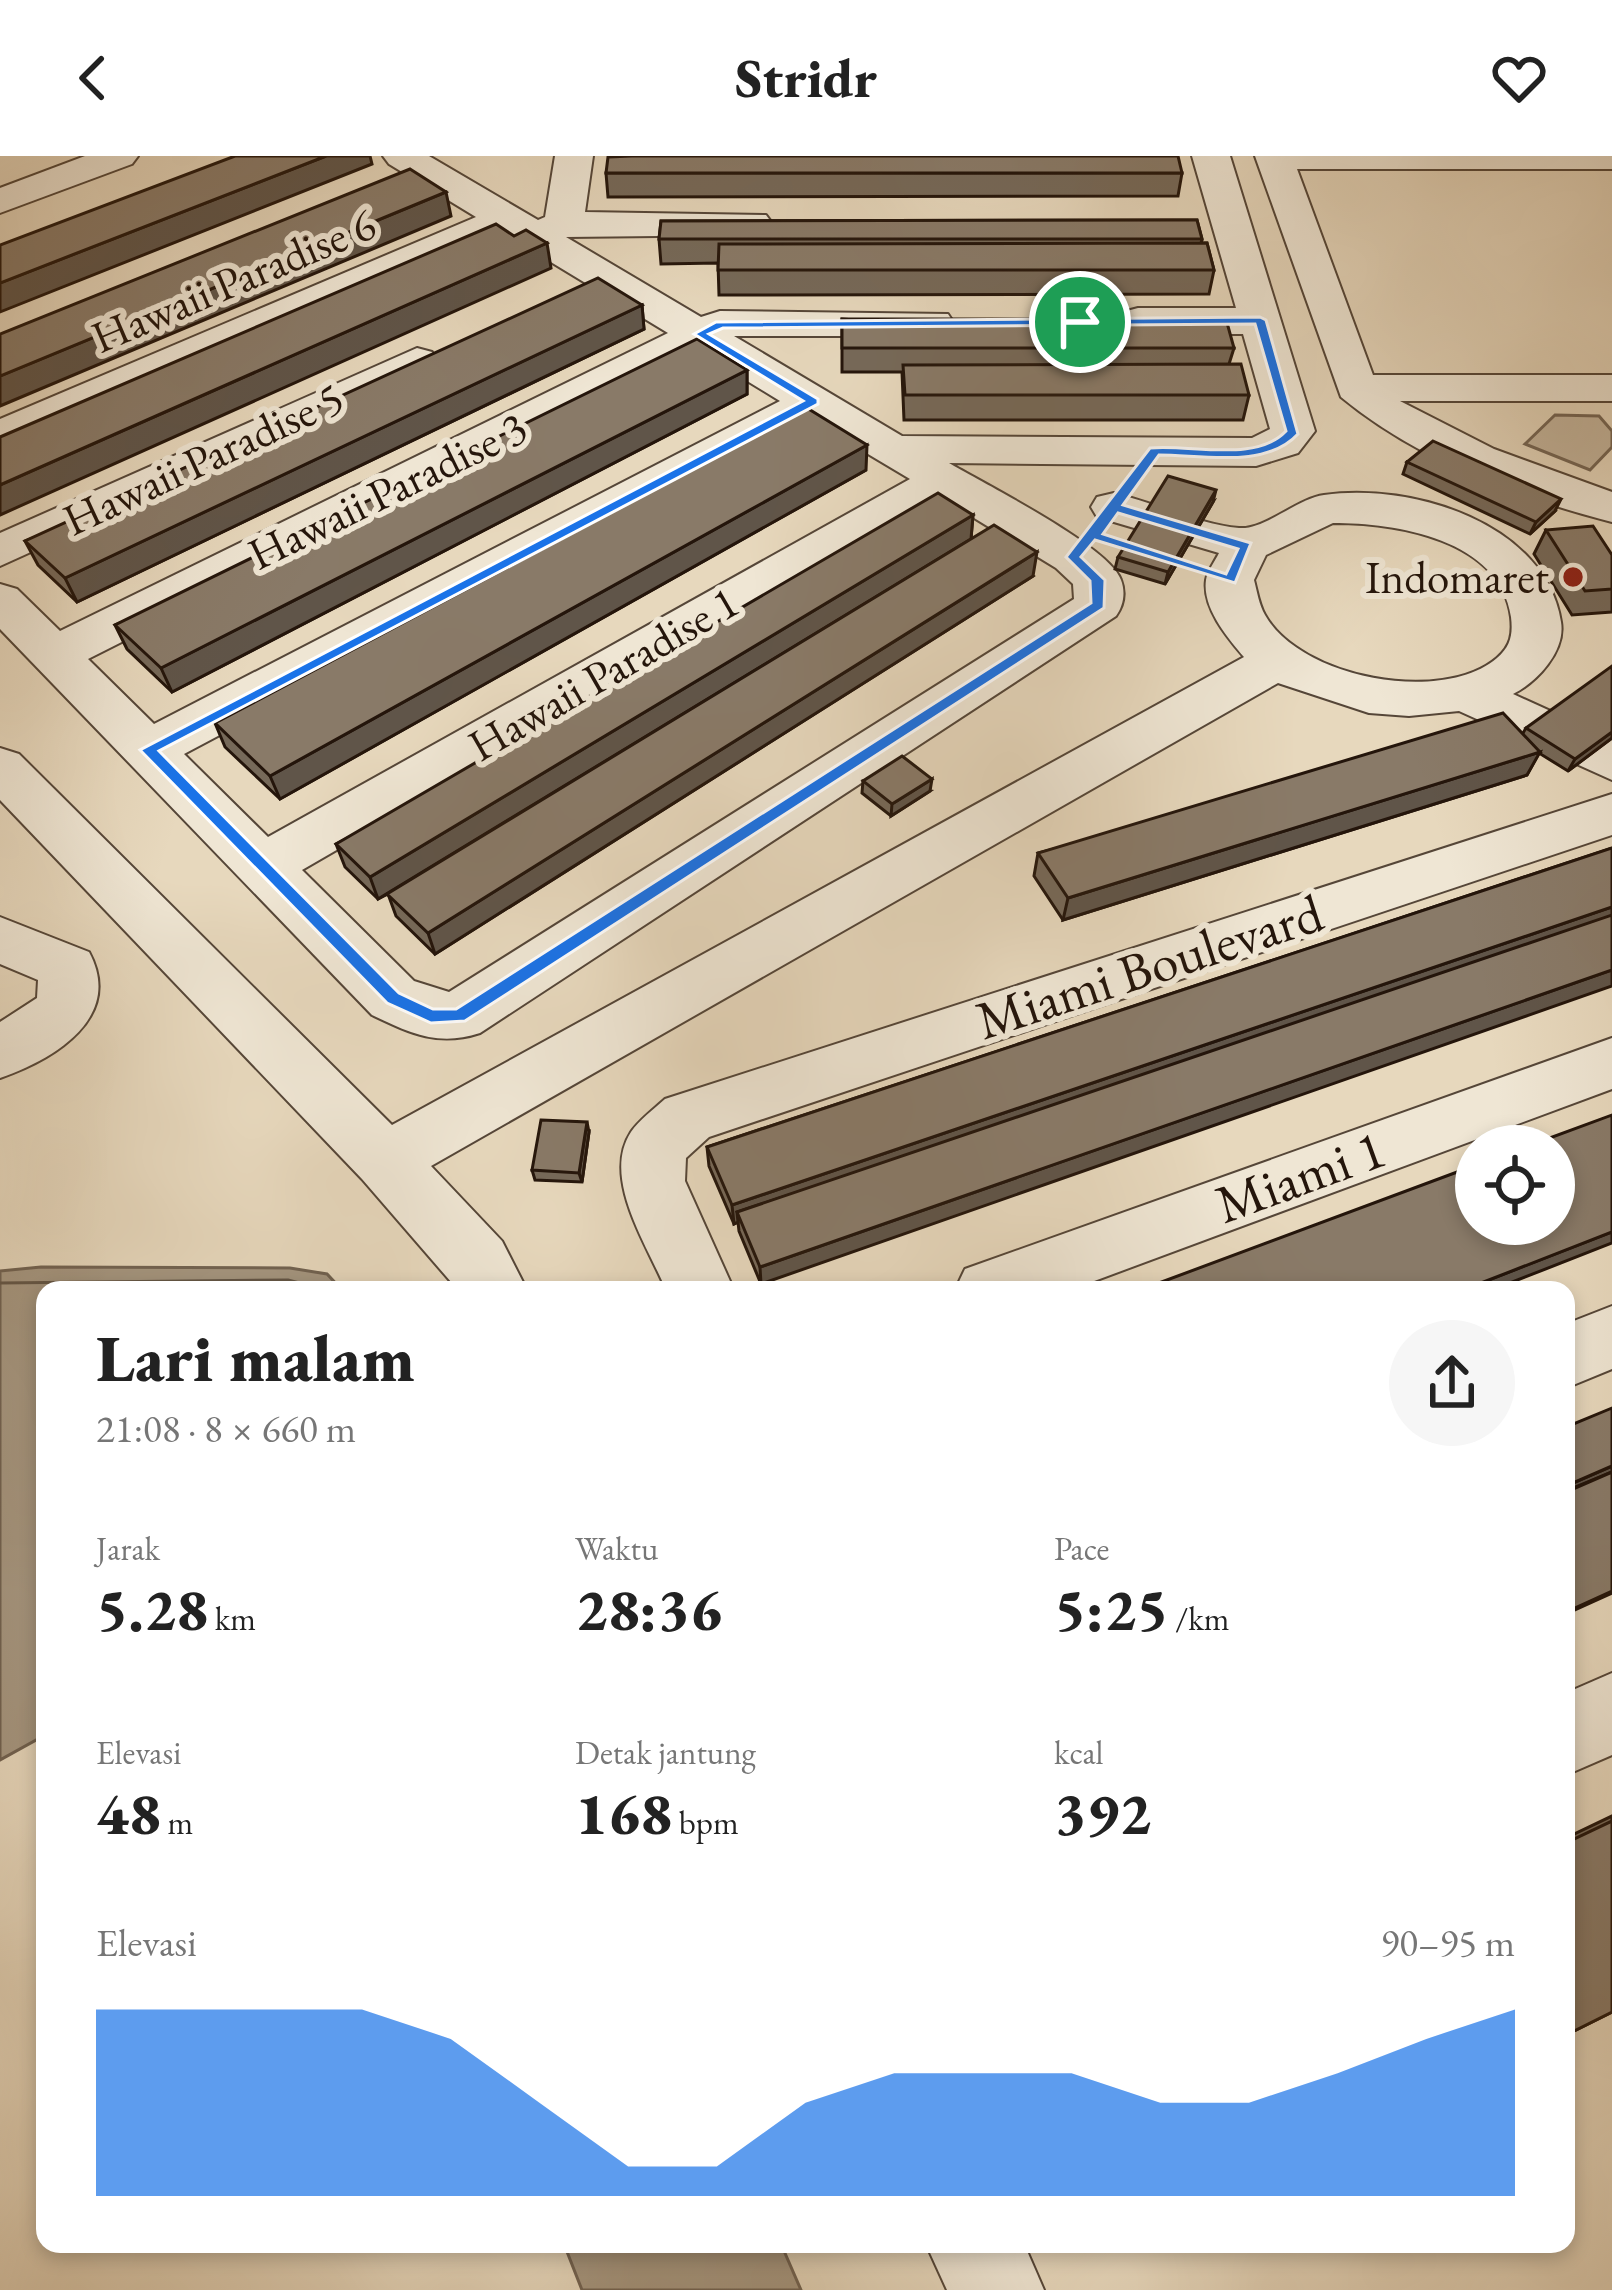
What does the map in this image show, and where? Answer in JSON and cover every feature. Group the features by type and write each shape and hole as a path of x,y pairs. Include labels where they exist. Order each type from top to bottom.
{"street":[{"path":"0,201 118,156"},
{"path":"535,226 574,156"},
{"path":"891,448 1256,452 1282,443 1293,431 1211,156"},
{"path":"1612,158 1275,157 1356,388 1383,412 1506,469 1612,508"},
{"path":"419,168 535,226 603,276 710,329 813,401 943,480 1095,551 1238,563 1325,509 1387,509 1448,525 1499,554 1532,593 1538,635 1515,671 1468,694 1404,701 1336,688 1279,660 1244,625 1238,563"},
{"path":"1183,221 1230,220"},
{"path":"535,226 802,223"},
{"name":"Hawaii Paradise 6","path":"0,434 535,226"},
{"path":"560,296 603,276"},
{"path":"1096,322 1260,320"},
{"path":"710,329 978,322"},
{"name":"Hawaii Paradise 3","path":"54,655 710,329"},
{"name":"Hawaii Paradise 5","path":"0,551 452,345"},
{"path":"1356,388 1612,388"},
{"path":"148,750 813,401"},
{"path":"0,600 393,998 431,1016 459,1016 1095,551 1155,451"},
{"path":"1448,525 1506,469"},
{"name":"Hawaii Paradise 1","path":"263,866 943,480"},
{"path":"385,1160 1279,660"},
{"path":"1515,671 1612,709"},
{"path":"1468,694 1612,761"},
{"path":"11,797 385,1160 478,1262 488,1281"},
{"name":"Miami Boulevard","path":"696,1281 653,1181 655,1148 687,1118 1612,814"},
{"path":"0,940 68,968 67,1009 13,1045"},
{"name":"Miami 1","path":"1013,1281 1612,1063"},
{"path":"1575,1352 1612,1337"},
{"path":"1575,1731 1612,1714"},
{"path":"978,2253 997,2290"}],"shaded area":[{"path":"1555,415 1599,416 1612,431 1612,447 1590,470 1525,444"}],"water":[{"path":"290,1268 327,1274 334,1281 36,1281 36,1740 0,1760 0,1271"},
{"path":"568,2253 785,2253 801,2290 582,2290"}],"building":[{"path":"235,156 326,156 0,283 0,245"},
{"path":"1178,156 1182,173 606,173 608,157"},
{"path":"410,169 446,192 0,376 0,334"},
{"path":"1197,220 1202,239 659,239 661,221"},
{"path":"496,224 514,236 526,230 547,243 0,485 0,437"},
{"path":"1207,243 1214,270 718,270 719,244"},
{"path":"598,278 642,305 65,578 25,541"},
{"path":"842,319 1226,319 1234,348 842,348"},
{"path":"697,339 747,370 161,668 115,625"},
{"path":"1241,364 1249,395 905,395 903,365"},
{"path":"807,408 867,445 270,776 215,723"},
{"path":"1433,441 1561,499 1536,522 1407,462"},
{"path":"1168,476 1216,490 1168,572 1118,557"},
{"path":"938,493 973,515 370,877 336,844"},
{"path":"994,525 1037,552 428,933 387,894"},
{"path":"1593,526 1612,555 1612,589 1585,591 1546,530"},
{"path":"1612,666 1612,732 1575,759 1526,728"},
{"path":"1503,713 1540,752 1068,898 1038,853"},
{"path":"902,756 932,779 892,804 863,781"},
{"path":"1612,848 1612,907 732,1205 707,1147"},
{"path":"1612,915 1612,970 760,1267 737,1212"},
{"path":"1612,1115 1612,1232 1486,1281 1164,1281 1455,1173 1455,1245 1575,1245 1575,1129"},
{"path":"541,1120 587,1122 579,1173 532,1170"},
{"path":"1612,1408 1612,1466 1575,1482 1575,1423"},
{"path":"1612,1472 1612,1591 1575,1608 1575,1488"},
{"path":"1612,1821 1612,2012 1575,2030 1575,1839"}],"place":[{"name":"Indomaret","path":"1573,577"}],"route":[{"path":"1080,322 720,324 700,334 813,401 148,750 393,998 431,1016 459,1016 1099,605 1097,580 1073,557 1095,536 1114,507 1246,546 1230,580 1095,536 1114,507 1155,451 1256,452 1282,443 1293,431 1260,320 1080,322"}]}
